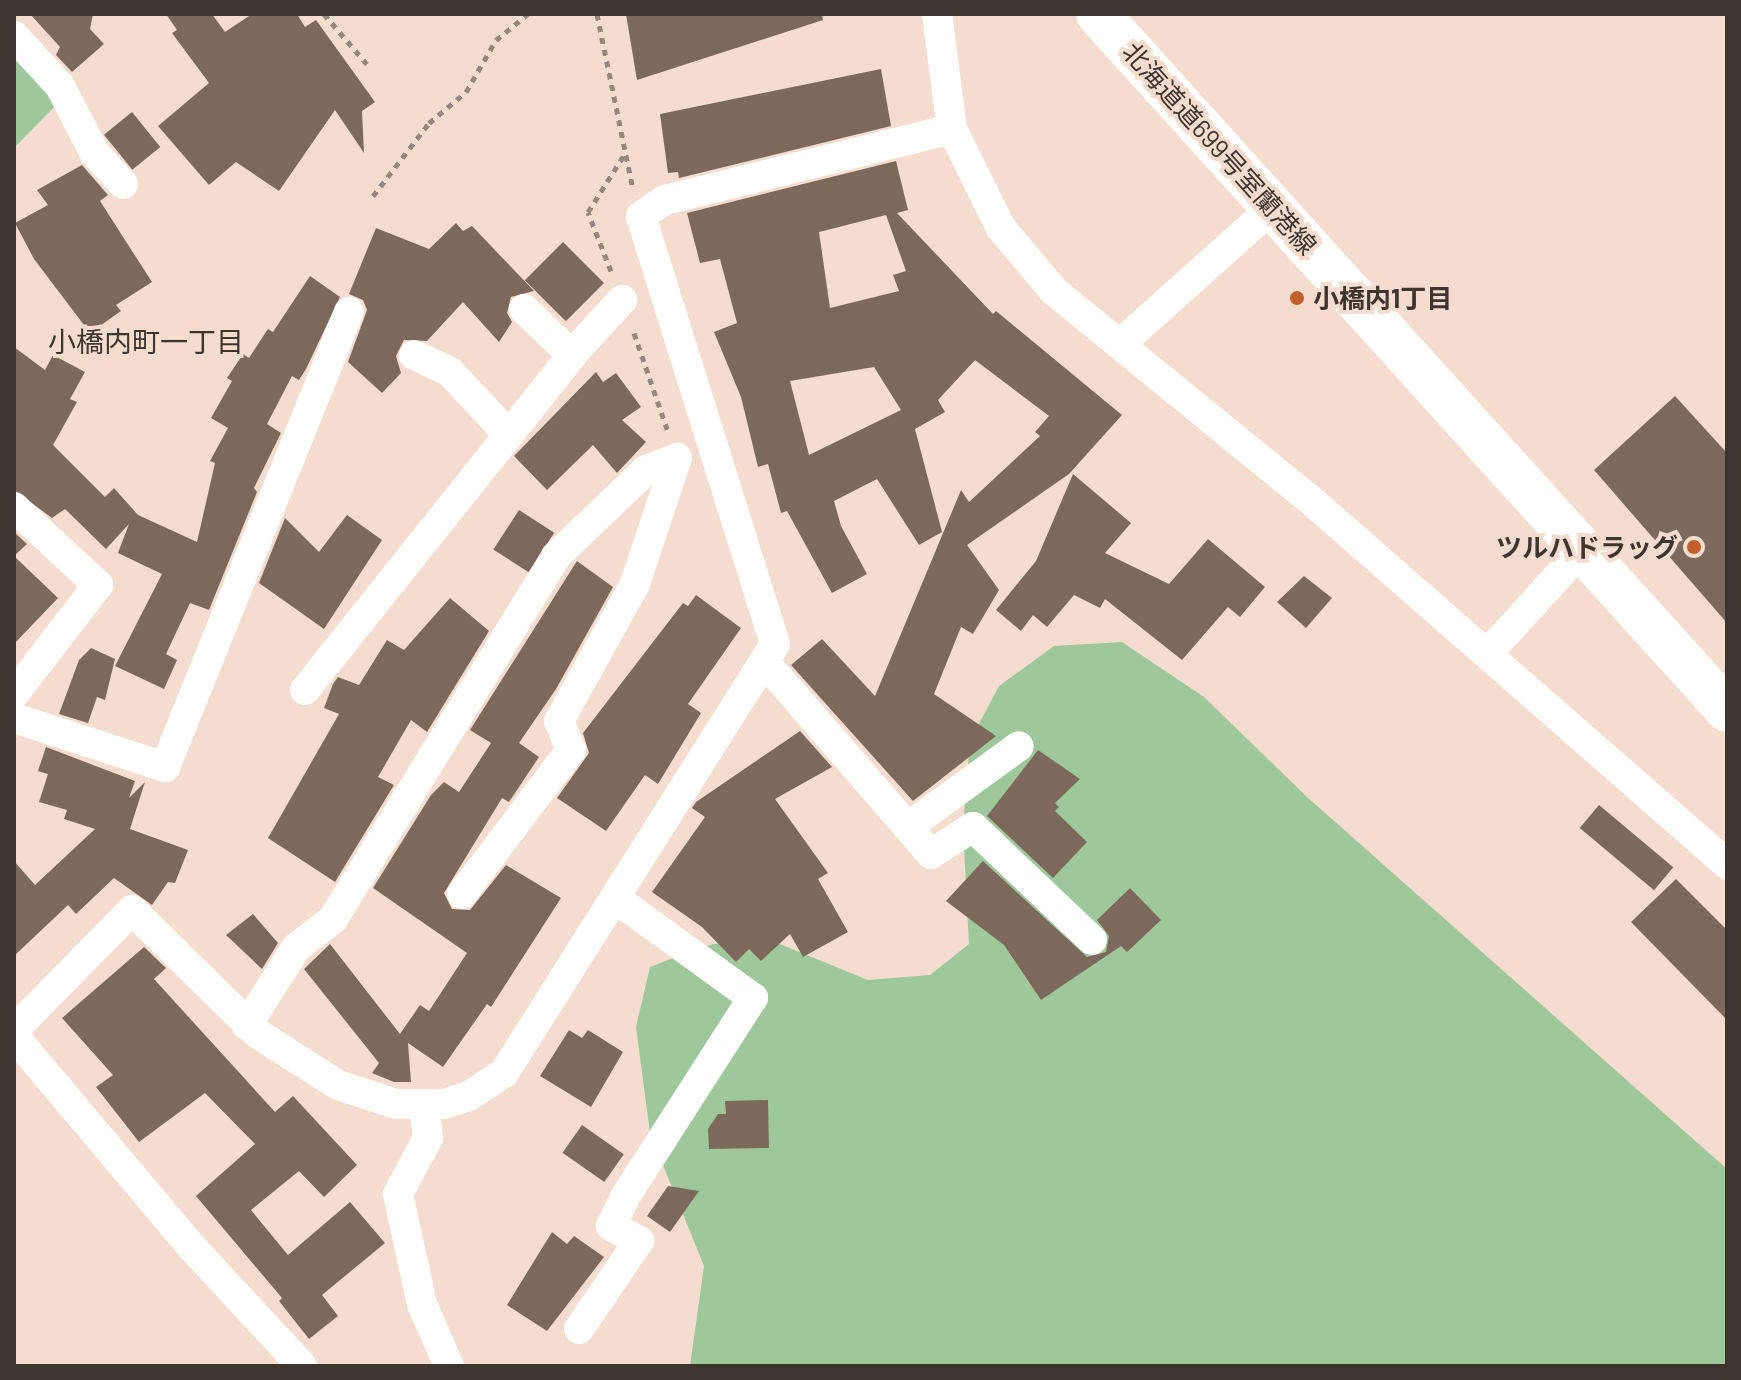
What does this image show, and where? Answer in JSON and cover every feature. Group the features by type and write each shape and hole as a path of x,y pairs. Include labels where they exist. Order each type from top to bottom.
{"main road":[{"name":"北海道道699号室蘭港線","path":"1098,14 1727,710"}],"street":[{"path":"937,14 952,129 1001,228 1054,291 1488,653 1727,864"},
{"path":"14,36 60,86 94,152 123,184"},
{"path":"14,1030 132,910 247,1025 338,1085 396,1104 424,1104 469,1096 504,1073 775,644 641,216 665,200 952,129"},
{"path":"1120,344 1273,207"},
{"path":"305,690 572,355 622,300"},
{"path":"524,309 572,355"},
{"path":"14,718 165,767 349,312"},
{"path":"414,355 450,372 509,435"},
{"path":"247,1025 296,948 333,919 556,556 646,470 677,458 635,584 559,721 571,750 462,894"},
{"path":"14,507 98,585 14,694"},
{"path":"1488,653 1582,550"},
{"path":"764,661 931,854 973,827 1092,940"},
{"path":"908,827 1019,746"},
{"path":"579,1329 639,1241 611,1226 625,1197 753,998 616,899"},
{"path":"14,1036 189,1244 302,1366"},
{"path":"424,1104 428,1138 398,1194 422,1304 449,1366"}],"path":[{"path":"324,14 367,64"},
{"path":"373,196 429,123 466,92 496,40 528,14"},
{"path":"597,14 641,216"}],"green space":[{"path":"14,53 60,101 14,148"},
{"path":"1122,642 1204,697 1306,796 1727,1169 1727,1366 690,1366 704,1266 650,1133 636,1027 650,967 705,946 758,935 868,980 930,975 969,944 963,827 970,741 999,686 1054,646"}],"building":[{"path":"30,14 93,14 90,29 104,44 72,72 56,55 60,47"},
{"path":"166,14 212,14 225,32 252,14 297,14 305,27 316,20 375,102 362,111 364,153 335,110 279,191 236,162 209,185 158,126 209,83 172,33 177,30"},
{"path":"626,14 822,14 823,20 637,80"},
{"path":"881,69 891,126 679,178 678,172 668,173 660,114"},
{"path":"132,112 160,147 132,170 104,135"},
{"path":"896,161 908,210 897,213 993,314 996,311 1122,415 1069,474 967,545 999,590 973,634 961,627 934,694 996,736 913,801 791,665 822,639 875,696 961,490 969,502 1040,436 1035,432 1049,416 975,360 938,400 945,412 915,429 942,532 919,545 877,479 834,501 841,526 867,574 832,593 787,511 781,513 768,464 758,467 741,397 714,332 737,323 720,259 700,263 687,213","holes":["886,215 906,271 893,275 899,291 830,308 819,232","874,367 901,410 809,455 790,381"]},
{"path":"82,165 108,195 100,201 152,282 116,305 121,311 90,333 34,259 15,223 48,205 37,190"},
{"path":"456,223 463,231 472,226 534,291 511,297 507,313 512,322 499,342 463,302 427,341 404,340 396,356 401,373 382,393 348,362 367,310 363,300 349,294 376,228 429,249"},
{"path":"563,242 604,283 566,321 525,280"},
{"path":"310,276 340,297 306,369 299,380 292,376 267,424 281,433 254,488 257,492 209,610 190,603 166,654 177,660 164,689 115,666 162,574 118,553 129,524 106,549 65,509 52,518 14,490 14,347 45,370 53,355 85,372 70,399 77,402 53,445 105,497 114,488 138,515 197,542 215,463 210,461 228,428 211,418 232,381 227,378 243,354 249,358 268,329 273,332"},
{"path":"596,372 603,382 616,373 641,407 622,420 646,442 617,473 593,445 547,490 514,456"},
{"name":"ツルハドラッグ","path":"1675,396 1727,453 1727,623 1594,470"},
{"path":"1073,474 1131,523 1105,553 1169,584 1208,539 1265,587 1240,617 1228,607 1182,660 1105,599 1100,608 1074,595 1047,627 1033,615 1021,631 996,610 1036,561"},
{"path":"519,510 554,533 529,572 493,549"},
{"path":"347,515 382,540 324,629 259,583 285,518 319,552"},
{"path":"14,532 27,544 14,556"},
{"path":"14,556 58,598 14,644"},
{"path":"577,561 613,587 556,689 519,743 539,757 509,802 502,798 444,893 452,909 470,910 506,865 561,898 491,1007 487,1004 443,1067 408,1043 411,1082 394,1082 372,1073 379,1063 304,969 330,944 400,1034 420,1005 429,1011 467,953 373,888 431,795 444,782 459,792 491,743 470,730"},
{"path":"1304,576 1332,598 1306,628 1277,602"},
{"path":"696,595 741,628 688,704 701,713 658,784 645,775 606,831 557,798 589,753 583,733 683,603 688,606"},
{"path":"450,598 489,631 427,732 411,720 378,777 394,785 335,882 268,838 339,714 324,708 338,677 359,685 387,640 404,650"},
{"path":"91,648 115,659 105,700 97,697 88,723 59,714 79,660"},
{"path":"800,731 832,767 775,799 828,873 818,879 848,932 803,957 790,934 761,961 749,949 736,962 702,927 652,892 705,817 692,808 696,802"},
{"path":"46,747 135,781 129,798 145,782 130,829 188,850 175,883 168,882 152,905 114,878 76,914 68,905 14,956 14,861 35,885 95,829 64,819 67,810 39,802 48,774 38,771"},
{"path":"1038,750 1080,779 1055,803 1059,807 1055,811 1087,842 1053,878 987,816"},
{"path":"1599,805 1673,867 1654,890 1580,828"},
{"path":"983,861 1087,957 1106,952 1109,936 1097,920 1130,888 1161,920 1127,952 1121,946 1041,1000 1004,945 946,901"},
{"path":"1676,879 1727,930 1727,1020 1631,922"},
{"path":"253,914 278,943 262,969 226,935"},
{"path":"144,947 166,968 154,979 275,1112 293,1096 357,1165 324,1197 299,1171 251,1210 288,1255 350,1202 385,1243 322,1295 338,1316 309,1339 279,1301 282,1298 196,1196 255,1144 205,1093 139,1142 96,1087 113,1075 62,1018"},
{"path":"569,1030 582,1038 588,1030 623,1052 591,1107 540,1076"},
{"path":"768,1100 769,1148 709,1149 708,1129 718,1114 726,1114 725,1101"},
{"path":"582,1125 624,1154 604,1182 562,1153"},
{"path":"668,1186 699,1191 670,1232 647,1216"},
{"path":"552,1232 567,1244 574,1236 604,1257 547,1331 507,1305"}],"place":[{"name":"小橋内1丁目","path":"1297,298"},
{"name":"ツルハドラッグ","path":"1694,547"}],"district":[{"name":"小橋内町一丁目","path":"146,341"}]}
